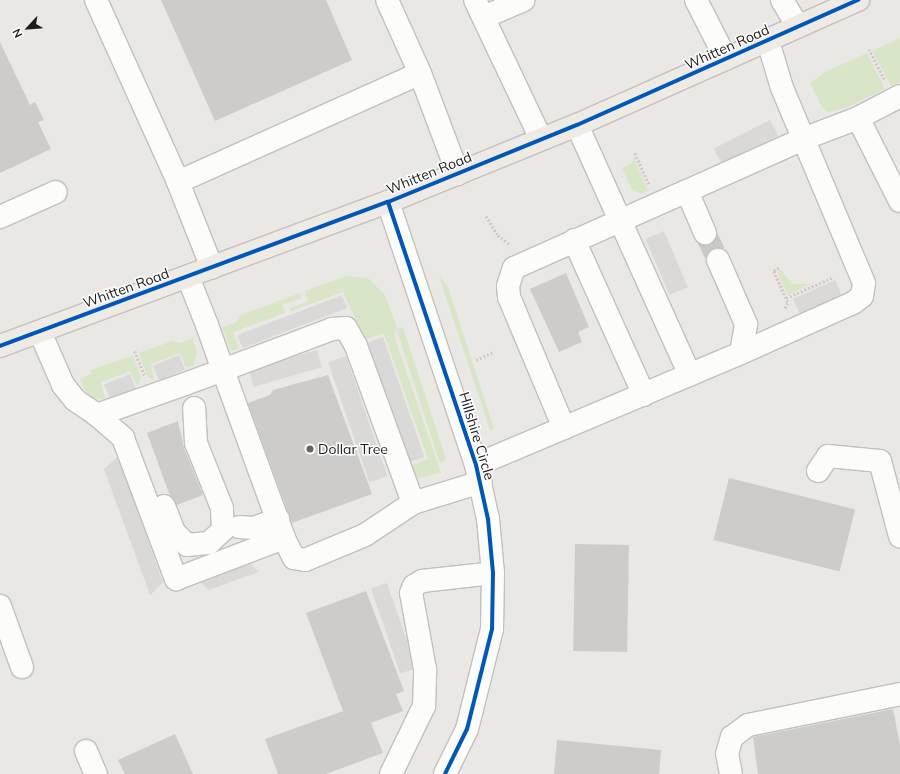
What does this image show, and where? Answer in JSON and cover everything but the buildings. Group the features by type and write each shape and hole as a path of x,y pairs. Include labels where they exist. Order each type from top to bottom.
{"main road":[{"name":"Whitten Road","path":"0,346 388,202 458,174 577,125 858,0"}],"street":[{"path":"96,0 178,182 212,268"},
{"path":"388,0 420,73 458,174"},
{"path":"524,0 480,9 541,139"},
{"path":"696,0 726,59"},
{"path":"782,0 798,27"},
{"path":"188,277 281,529 294,558 305,560 365,535 412,503 478,473 564,428 742,353 862,296 864,283 861,271 782,88 768,41"},
{"path":"178,182 420,73"},
{"path":"564,428 509,297 508,286 514,268 803,139 858,118 893,89"},
{"path":"858,118 900,201"},
{"path":"577,125 690,375"},
{"path":"687,190 705,233"},
{"path":"0,217 56,192"},
{"name":"Hillshire Circle","path":"388,202 478,473 493,574 492,630 481,679 467,729 445,774"},
{"path":"574,240 644,395"},
{"path":"718,260 746,324 742,353"},
{"path":"97,415 332,330 346,328 356,346 412,503"},
{"path":"40,332 63,385 76,400 97,415 123,438 144,452 174,532 187,546 209,543 223,530 222,508 196,442 194,408"},
{"path":"185,384 239,526 218,564"},
{"path":"123,438 176,580 218,564 281,529"},
{"path":"818,471 828,456 880,461 900,536"},
{"path":"239,526 281,529"},
{"path":"391,774 424,706 425,669 411,593 414,586 422,581 493,574"},
{"path":"0,606 22,667"},
{"path":"731,774 727,754 732,738 748,725 900,694"},
{"path":"86,751 96,774"}],"path":[{"path":"869,49 893,89"},
{"path":"635,153 652,190"},
{"path":"486,216 498,235 517,249"},
{"path":"779,268 774,271 788,303 783,312"},
{"path":"786,298 834,277"},
{"path":"476,360 493,352"}],"green space":[{"path":"900,38 900,82 891,86 872,51"},
{"path":"867,53 885,89 845,108 828,112 823,109 810,83 825,72"},
{"path":"634,157 648,191 641,194 632,190 622,168 631,164"},
{"path":"781,270 793,284 810,284 788,295 777,272"},
{"path":"346,276 368,278 385,295 397,328 394,335 441,473 415,479 412,465 428,459 384,334 365,339 343,292 291,311 290,308 308,301 305,291"},
{"path":"439,276 448,287 494,429 490,430"},
{"path":"300,293 301,298 282,305 285,313 233,332 239,349 231,350 222,327 237,322 241,315"},
{"path":"403,327 446,460 440,462 396,329"},
{"path":"193,338 197,354 193,366 186,368 180,353 151,364 154,381 147,376 139,353 172,341 180,343"},
{"path":"133,355 141,378 138,387 130,371 101,382 105,399 89,398 80,379 91,374 91,370"}],"shaded area":[{"path":"770,120 778,136 722,165 714,149"},
{"path":"664,231 688,287 669,295 646,239"},
{"path":"835,280 842,296 800,314 793,299"},
{"path":"342,295 347,308 242,348 237,335"},
{"path":"383,337 424,457 409,462 368,342"},
{"path":"317,350 322,367 254,387 249,370"},
{"path":"179,355 185,370 159,380 153,365"},
{"path":"346,356 387,476 369,482 328,362"},
{"path":"130,374 136,389 110,399 104,384"},
{"path":"118,456 163,582 150,595 104,469"},
{"path":"244,558 259,572 209,590 194,577"},
{"path":"387,583 416,668 400,674 371,589"}],"tunnel":[{"path":"705,233 718,260"}],"cycle path":[{"path":"0,346 388,202 577,125 858,0"},
{"path":"388,202 476,465 488,519 493,573 492,629 467,729 445,774"}],"place":[{"name":"Dollar Tree","path":"310,449"}]}
